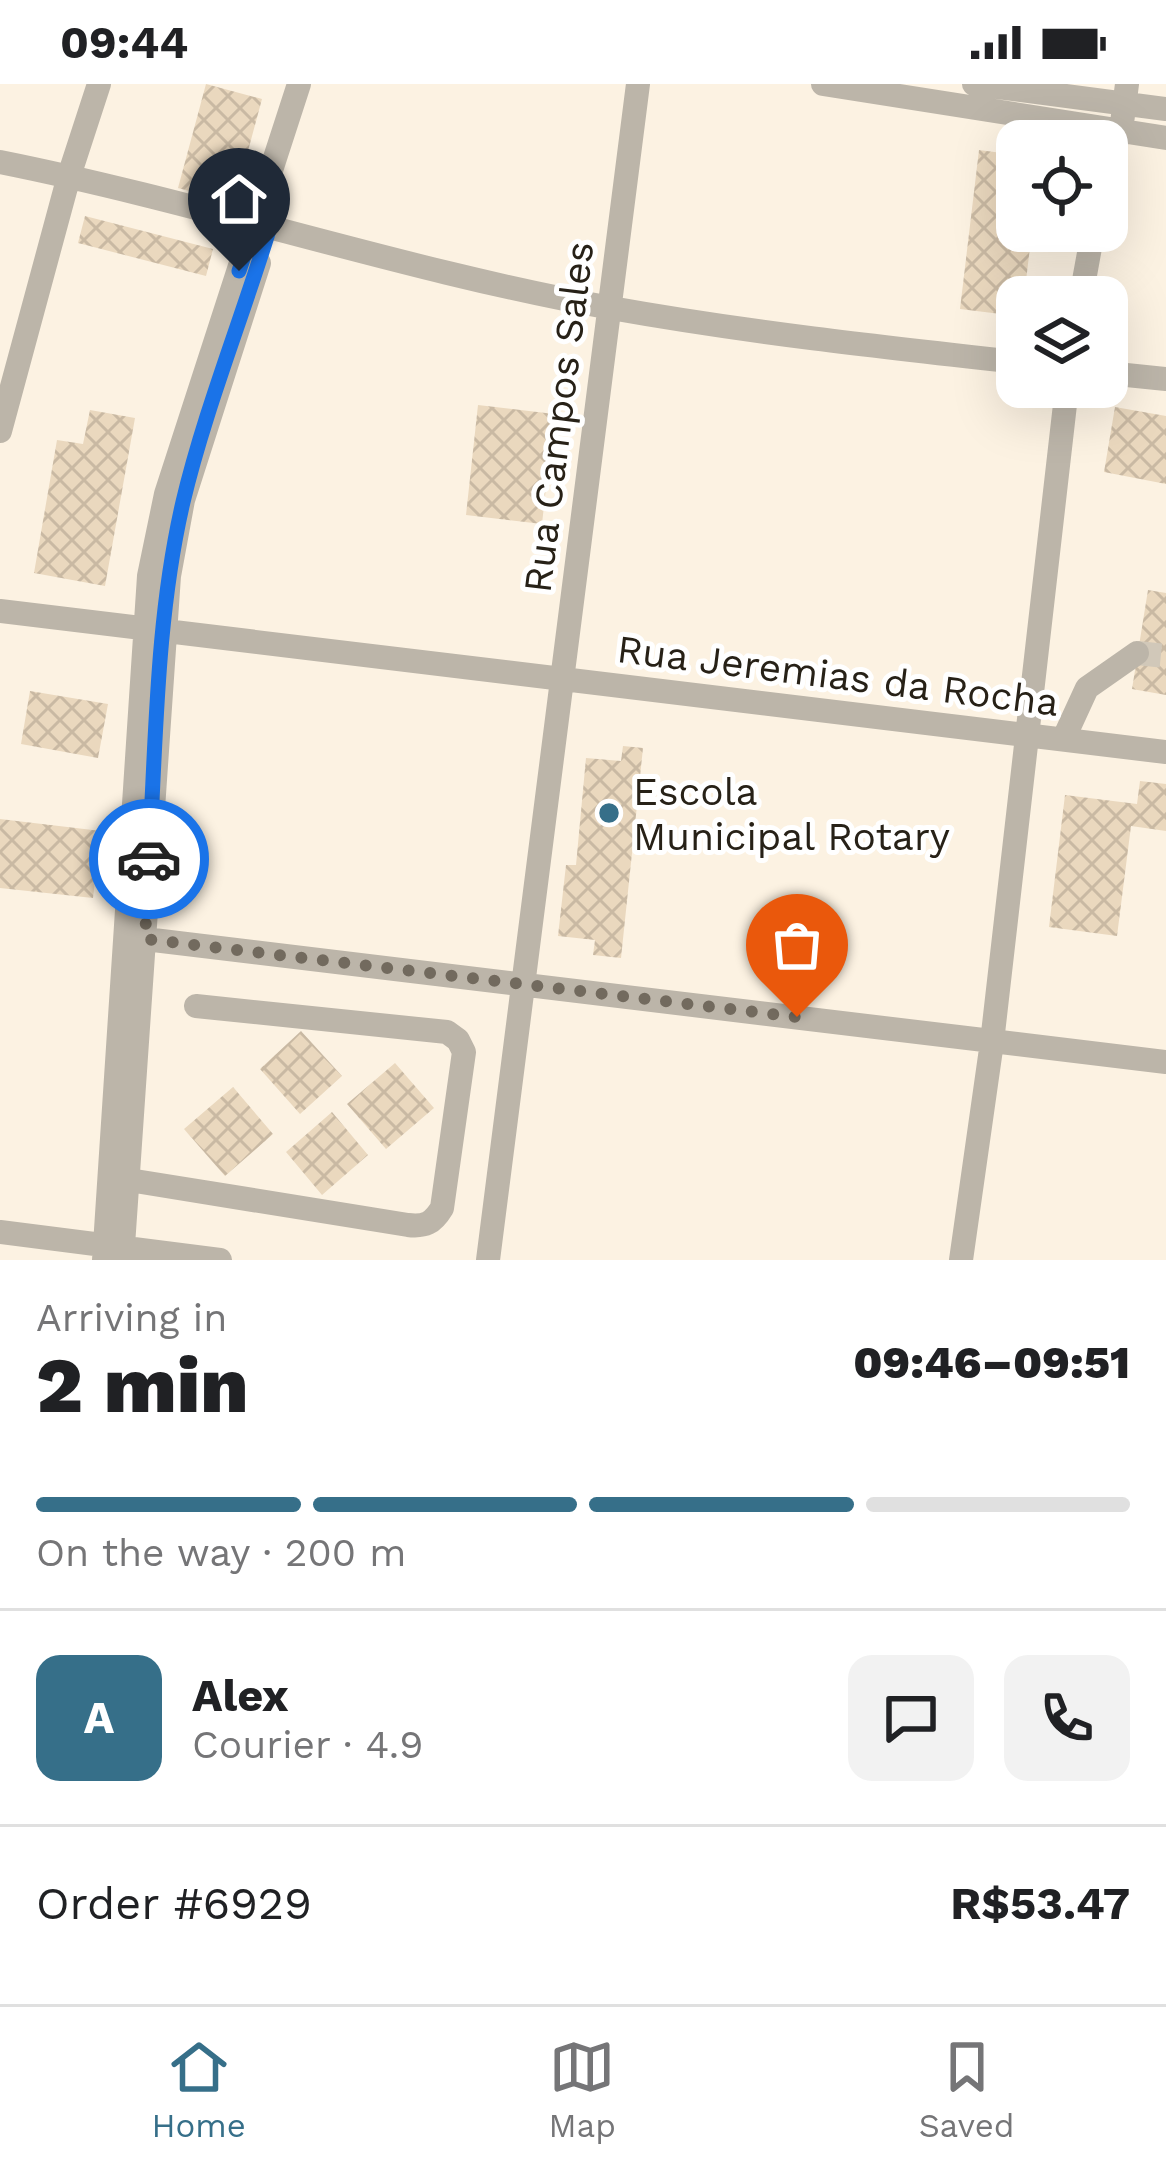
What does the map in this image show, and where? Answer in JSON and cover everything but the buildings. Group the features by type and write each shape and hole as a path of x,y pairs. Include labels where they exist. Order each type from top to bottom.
{"street":[{"path":"0,431 69,176 99,84"},
{"path":"261,228 299,84"},
{"path":"114,1254 129,1180 145,939 154,631 148,576 166,494 316,84"},
{"name":"Rua Campos Sales","path":"488,1260 638,84"},
{"path":"823,84 1017,120"},
{"path":"974,84 1125,94 1166,109"},
{"path":"1128,132 1166,138"},
{"path":"0,162 608,308 996,360"},
{"path":"1128,375 1166,379"},
{"path":"961,1260 992,1042 1065,408"},
{"name":"Rua Jeremias da Rocha","path":"0,611 1166,752"},
{"path":"114,1254 154,631"},
{"path":"1064,738 1087,688 1137,653"},
{"path":"145,939 1166,1062"},
{"path":"129,1180 408,1226 423,1226 442,1208 464,1052 458,1040 446,1032 196,1006"},
{"path":"0,1232 114,1254 220,1260"}],"tunnel":[{"path":"1137,653 1166,656"}],"way so far":[{"path":"149,859 145,939 797,1017"}],"place":[{"name":"Escola Municipal Rotary","path":"609,813"}],"route":[{"path":"149,859 169,576 183,500 269,230 254,226 239,271"}]}
